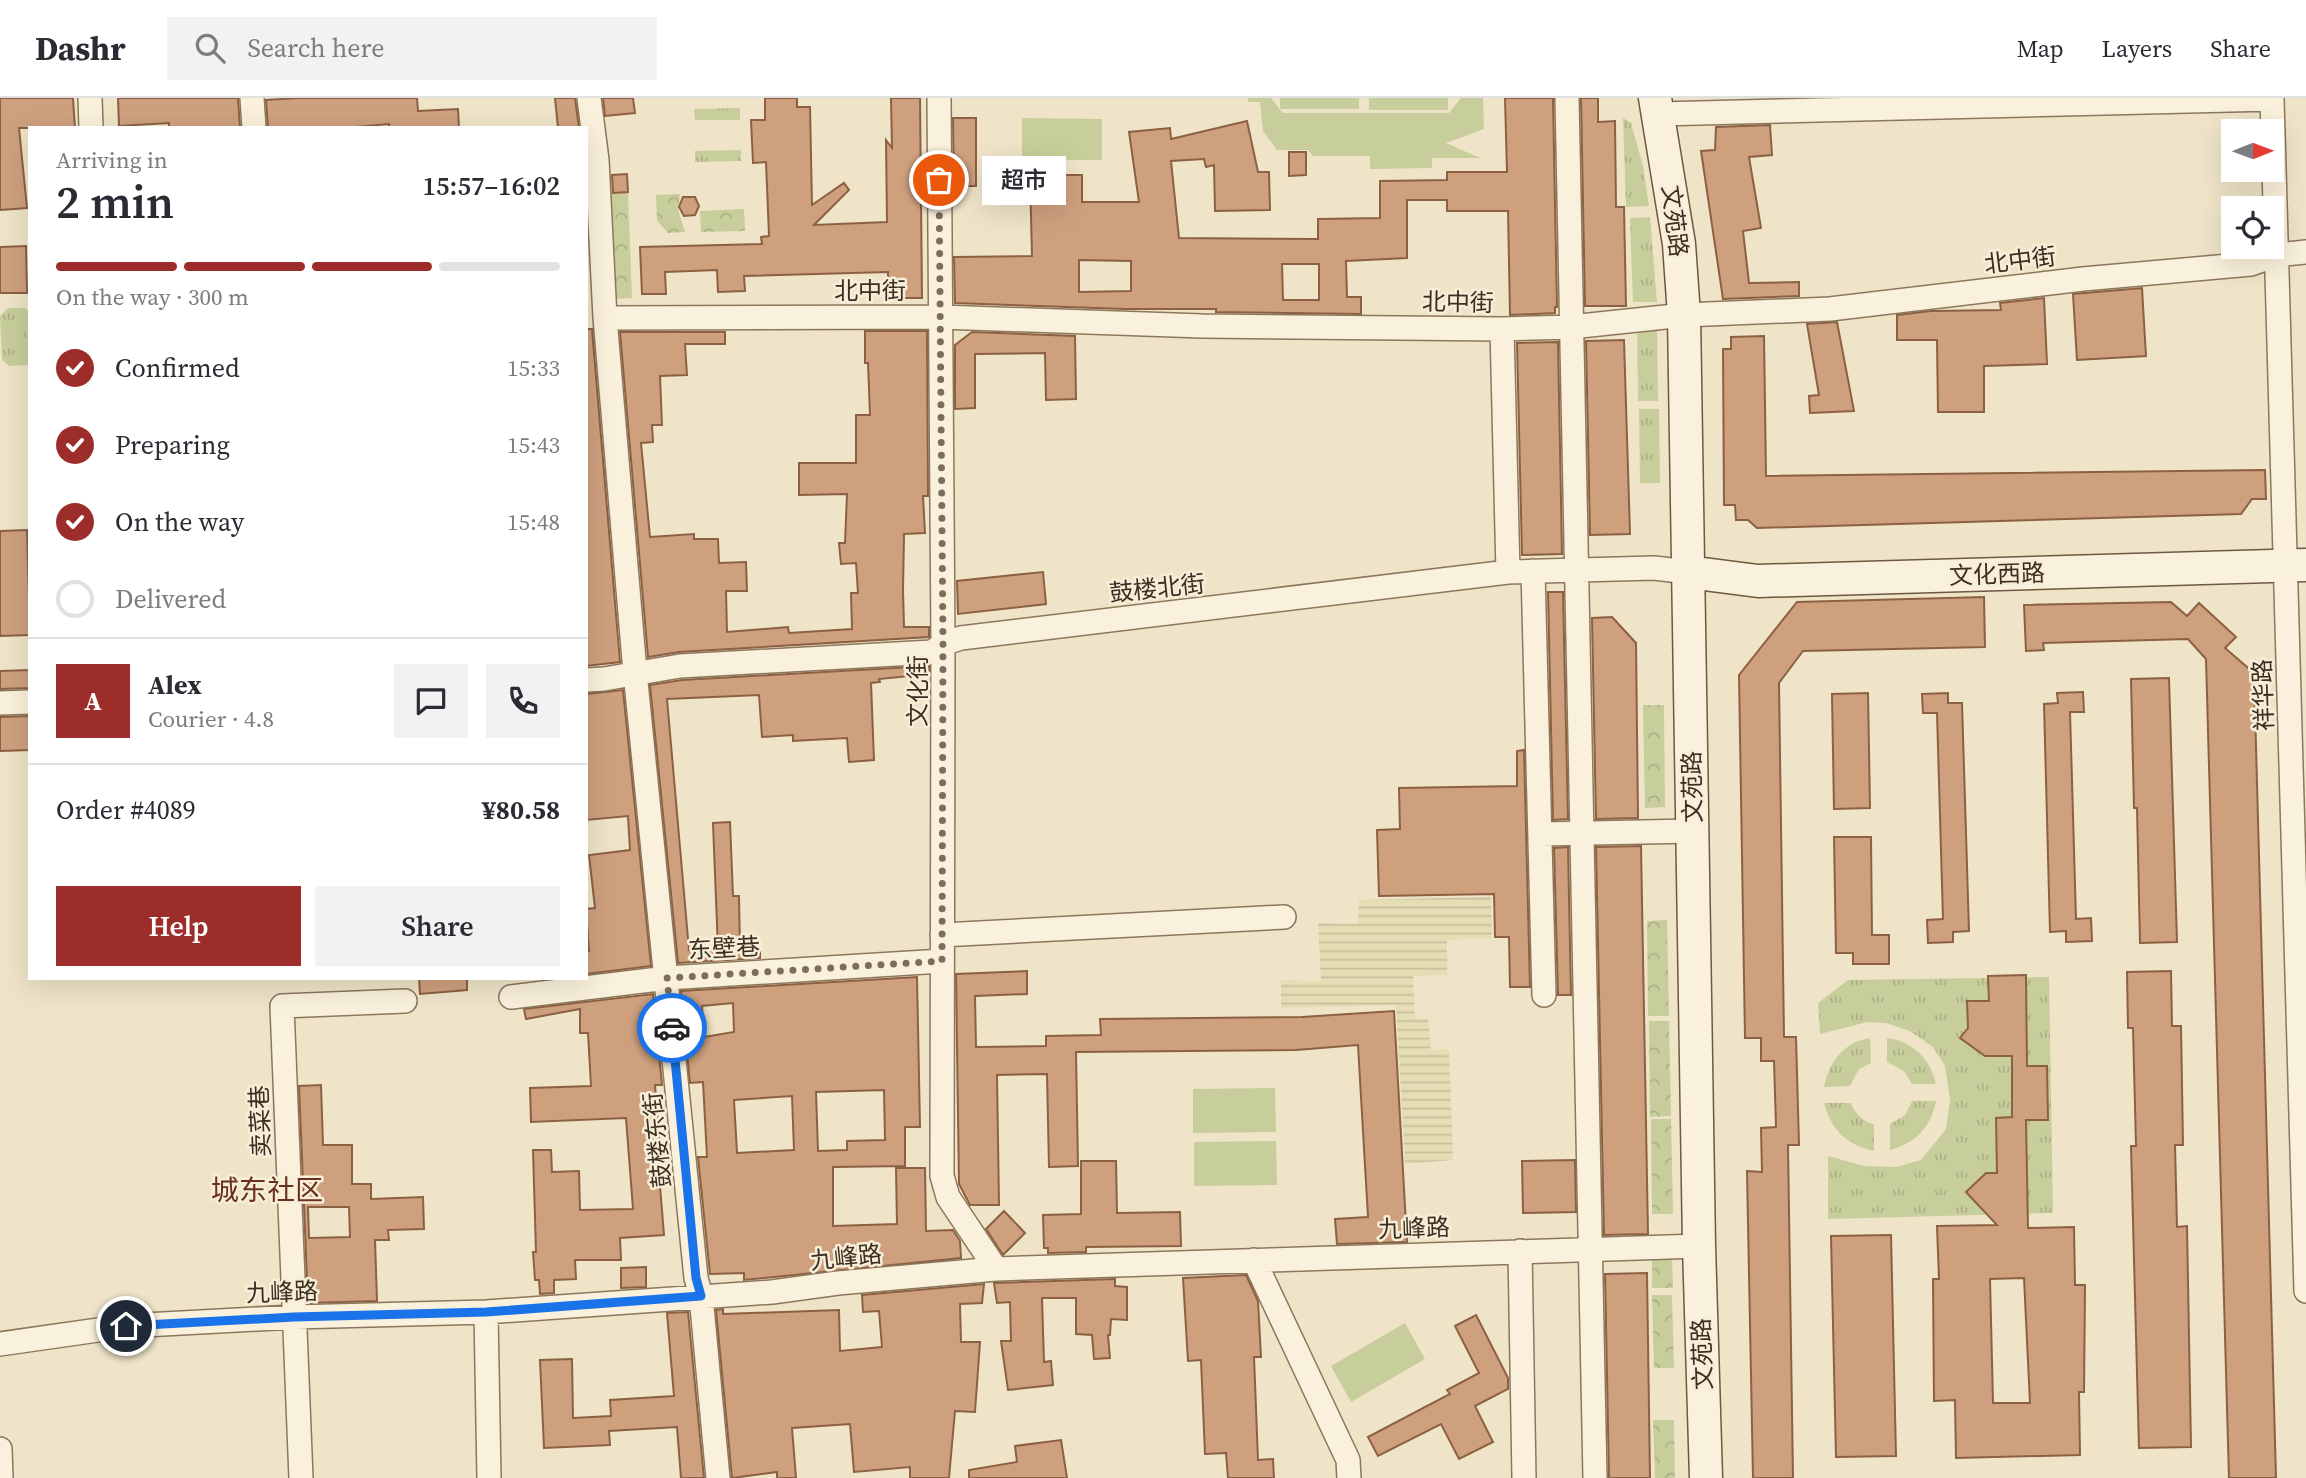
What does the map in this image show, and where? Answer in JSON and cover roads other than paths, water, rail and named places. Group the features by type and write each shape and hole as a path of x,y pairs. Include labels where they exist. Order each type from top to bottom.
{"main road":[{"name":"文苑路","path":"1656,106 1679,244 1684,315 1699,1246 1706,1478"},
{"name":"文化西路","path":"1688,572 1758,581 2296,565"}],"street":[{"path":"90,98 92,126"},
{"path":"252,98 254,126"},
{"name":"鼓楼东街","path":"589,98 597,160 606,321 635,672 718,1478"},
{"name":"文化街","path":"939,98 937,648 942,935 942,1176 944,1189 996,1269"},
{"path":"1567,98 1595,1478"},
{"path":"1656,106 2272,98"},
{"name":"祥华路","path":"2272,98 2274,196"},
{"name":"北中街","path":"2284,254 2306,252"},
{"name":"北中街","path":"606,321 940,317 1202,326 1502,329 1571,327 1684,315 1830,309 2082,279 2251,264 2265,259"},
{"name":"祥华路","path":"2276,259 2296,565 2306,1291"},
{"path":"1502,329 1508,572"},
{"name":"鼓楼北街","path":"588,680 604,680 635,672 680,666 937,648 961,638 1056,625 1273,602 1508,572 1654,568 1688,572"},
{"path":"1534,571 1544,995"},
{"path":"0,703 28,702"},
{"path":"1540,834 1693,831"},
{"path":"942,935 1284,917"},
{"name":"东壁巷","path":"511,997 667,973 942,961"},
{"name":"卖菜巷","path":"301,1478 282,1006 405,1001"},
{"name":"九峰路","path":"0,1344 126,1326 294,1317 486,1312 772,1293 838,1283 996,1269 1699,1246"},
{"path":"1520,1251 1524,1478"},
{"path":"1254,1260 1348,1460 1349,1478"},
{"path":"486,1312 489,1478"},
{"path":"0,1449 1,1478"}],"place":[{"name":"超市","path":"939,180"}],"district":[{"name":"城东社区","path":"267,1190"}]}
